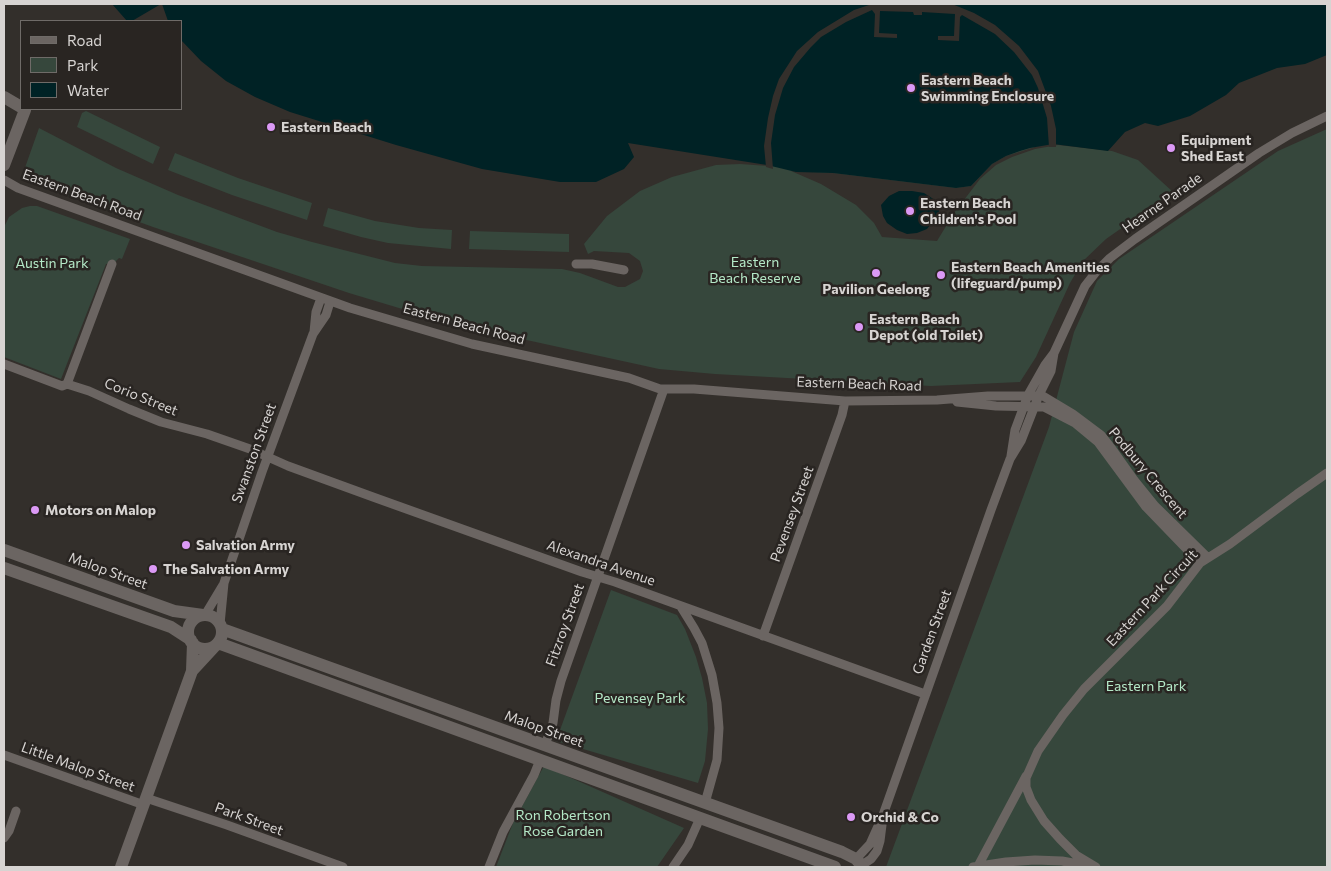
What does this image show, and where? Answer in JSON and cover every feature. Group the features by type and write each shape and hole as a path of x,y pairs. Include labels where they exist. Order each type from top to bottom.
{"street":[{"path":"4,97 20,106"},
{"path":"4,166 23,110"},
{"name":"Hearne Parade","path":"1028,395 1044,366 1054,353 1085,286 1110,258 1259,153 1292,132 1327,116"},
{"name":"Eastern Beach Road","path":"4,180 22,190 330,302 472,344 629,378 664,389 694,389 845,401 937,400 979,396 1039,395"},
{"path":"64,385 112,264"},
{"path":"576,264 592,264 624,270"},
{"name":"Swanston Street","path":"204,615 224,583 313,334 316,312 321,298"},
{"name":"Swanston Street","path":"313,334 326,315 330,302"},
{"name":"Hearne Parade","path":"1039,395 1051,371 1054,353"},
{"name":"Corio Street","path":"4,364 99,395 161,422 206,434 254,450 268,457"},
{"name":"Fitzroy Street","path":"488,867 503,832 534,775 540,760 553,723 557,694 664,389"},
{"name":"Garden Street","path":"1010,459 1013,435 1028,395"},
{"name":"Garden Street","path":"860,865 883,815 1010,459 1021,441 1039,395"},
{"name":"Podbury Crescent","path":"1039,395 1046,397 1073,414 1100,435 1112,448 1140,488 1204,560"},
{"name":"Eastern Beach Road","path":"937,400 996,406 1034,406"},
{"name":"Pevensey Street","path":"763,636 842,415 845,401"},
{"name":"Podbury Crescent","path":"1034,406 1045,407 1058,413 1080,427 1098,442 1146,507 1204,560"},
{"name":"Alexandra Avenue","path":"268,457 373,497 925,694"},
{"name":"Eastern Park Circuit","path":"975,867 1048,736 1084,689 1173,599 1204,560 1230,544 1327,473"},
{"name":"Malop Street","path":"4,550 174,611 204,615"},
{"path":"20,556 9,570 170,627 204,648 217,644 836,867"},
{"name":"Swanston Street","path":"221,626 224,583"},
{"path":"106,604 112,589"},
{"path":"673,867 688,845 700,818 717,760 719,728 712,675 702,643 681,607"},
{"path":"121,867 192,671 190,624 196,618 204,615 213,617 221,626 222,634 217,644 192,671"},
{"name":"Malop Street","path":"221,626 545,746 773,826 860,865"},
{"name":"Little Malop Street","path":"4,755 145,802"},
{"name":"Eastern Park Circuit","path":"1027,773 1026,787 1044,821 1076,855 1094,867"},
{"name":"Park Street","path":"145,802 227,825 342,867"},
{"path":"4,838 9,831 16,811"},
{"path":"767,842 773,826"},
{"name":"Eastern Park Circuit","path":"975,867 1035,860 1062,861 1094,867"}],"green space":[{"name":"Eastern Beach Reserve","path":"946,4 1038,146 1006,156 992,164 971,186 956,188 833,173 791,171 821,184 856,205 874,223 882,237 937,241 954,213 980,179 996,165 1035,149 1058,145 1112,151 1138,160 1173,192 1106,239 1083,261 1070,283 1036,357 1020,382 931,386 659,369 449,323 349,293 153,227 21,179 39,128 116,168 178,195 277,232 312,242 395,263 422,266 562,269 580,273 618,287 625,287 640,279 643,271 640,261 629,253 594,251 588,254 584,244 607,216 640,191 672,177 716,165 768,166"},
{"path":"86,111 160,147 153,164 77,127 82,113"},
{"name":"Eastern Park","path":"1327,129 1327,867 886,867 1049,427 1074,332 1097,281 1119,259 1278,151"},
{"path":"175,153 238,178 312,203 307,220 232,195 168,170"},
{"name":"Austin Park","path":"37,206 130,239 122,259 119,258 115,262 106,264 61,379 4,357 4,227 9,217 22,208"},
{"path":"328,208 375,221 419,228 452,230 451,249 388,243 323,226"},
{"path":"470,231 569,234 569,252 469,249"},
{"name":"Pevensey Park","path":"611,590 677,615 685,629 696,657 707,703 708,729 705,761 698,783 556,741"},
{"name":"Ron Robertson Rose Garden","path":"544,766 684,828 657,867 496,867 513,823"}],"water":[{"path":"112,4 161,4 134,20 126,20"},
{"path":"162,4 1327,4 1327,55 1305,64 1277,68 1239,83 1226,95 1190,116 1158,126 1145,123 1125,132 1108,151 1053,144 1030,148 1006,156 992,164 971,186 956,188 833,173 796,172 767,165 628,143 634,157 624,169 596,182 560,182 482,169 290,112 255,97 226,81 201,61 182,41 182,20 168,20"},
{"name":"Eastern Beach Children's Pool","path":"899,191 924,193 938,202 939,214 927,229 907,234 887,223 883,216 881,205 889,196"}],"pier":[{"path":"872,4 952,4 974,13 995,25 1019,46 1038,71 1051,106 1056,129 1056,147 1049,147 1047,118 1032,75 1014,52 995,34 962,15 960,17 959,41 938,40 938,36 954,36 955,14 922,12 922,15 914,15 913,12 880,11 879,33 897,34 897,38 874,37 875,14 872,10 846,22 821,37 794,67 783,88 775,115 771,143 773,169 766,167 764,146 773,96 779,79 797,51 818,32 854,10"}],"place":[{"name":"Eastern Beach Swimming Enclosure","path":"911,88"},
{"name":"Eastern Beach","path":"271,127"},
{"name":"Equipment Shed East","path":"1171,148"},
{"name":"Eastern Beach Children's Pool","path":"910,211"},
{"name":"Pavilion Geelong","path":"876,273"},
{"name":"Eastern Beach Amenities (lifeguard/pump)","path":"941,275"},
{"name":"Eastern Beach Depot (old Toilet)","path":"859,327"},
{"name":"Motors on Malop","path":"35,510"},
{"name":"Salvation Army","path":"186,545"},
{"name":"The Salvation Army","path":"153,569"},
{"name":"Orchid & Co","path":"851,817"}]}
